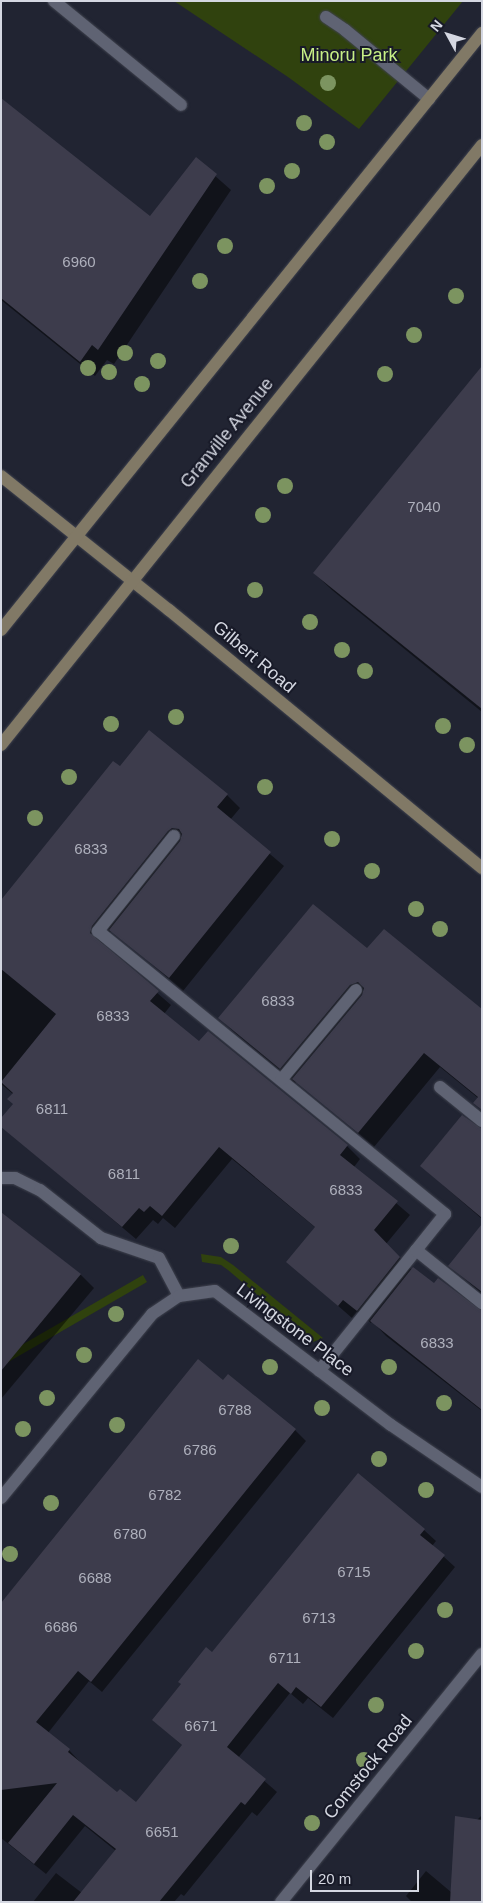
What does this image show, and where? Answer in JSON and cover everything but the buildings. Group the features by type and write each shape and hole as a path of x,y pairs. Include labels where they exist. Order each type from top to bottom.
{"main road":[{"path":"1,630 482,33"},
{"name":"Granville Avenue","path":"1,745 131,580 482,145"},
{"name":"Gilbert Road","path":"1,476 131,580 482,868"}],"street":[{"path":"54,1 181,105"},
{"path":"326,17 345,30 429,99"},
{"path":"174,836 98,931 445,1214 320,1371"},
{"path":"281,1080 356,990"},
{"path":"440,1087 482,1121"},
{"path":"1,1178 15,1178 40,1190 101,1238 159,1258 178,1296"},
{"path":"416,1250 482,1303"},
{"name":"Livingstone Place","path":"1,1498 152,1314 178,1296 215,1291 391,1425 482,1487"},
{"name":"Comstock Road","path":"280,1902 482,1654"}],"green space":[{"name":"Minoru Park","path":"174,1 463,1 359,129 288,77"},
{"path":"201,1254 221,1257 233,1265 323,1338 313,1342 228,1270 221,1265 202,1262"},
{"path":"143,1275 147,1282 1,1366 1,1357"}]}
